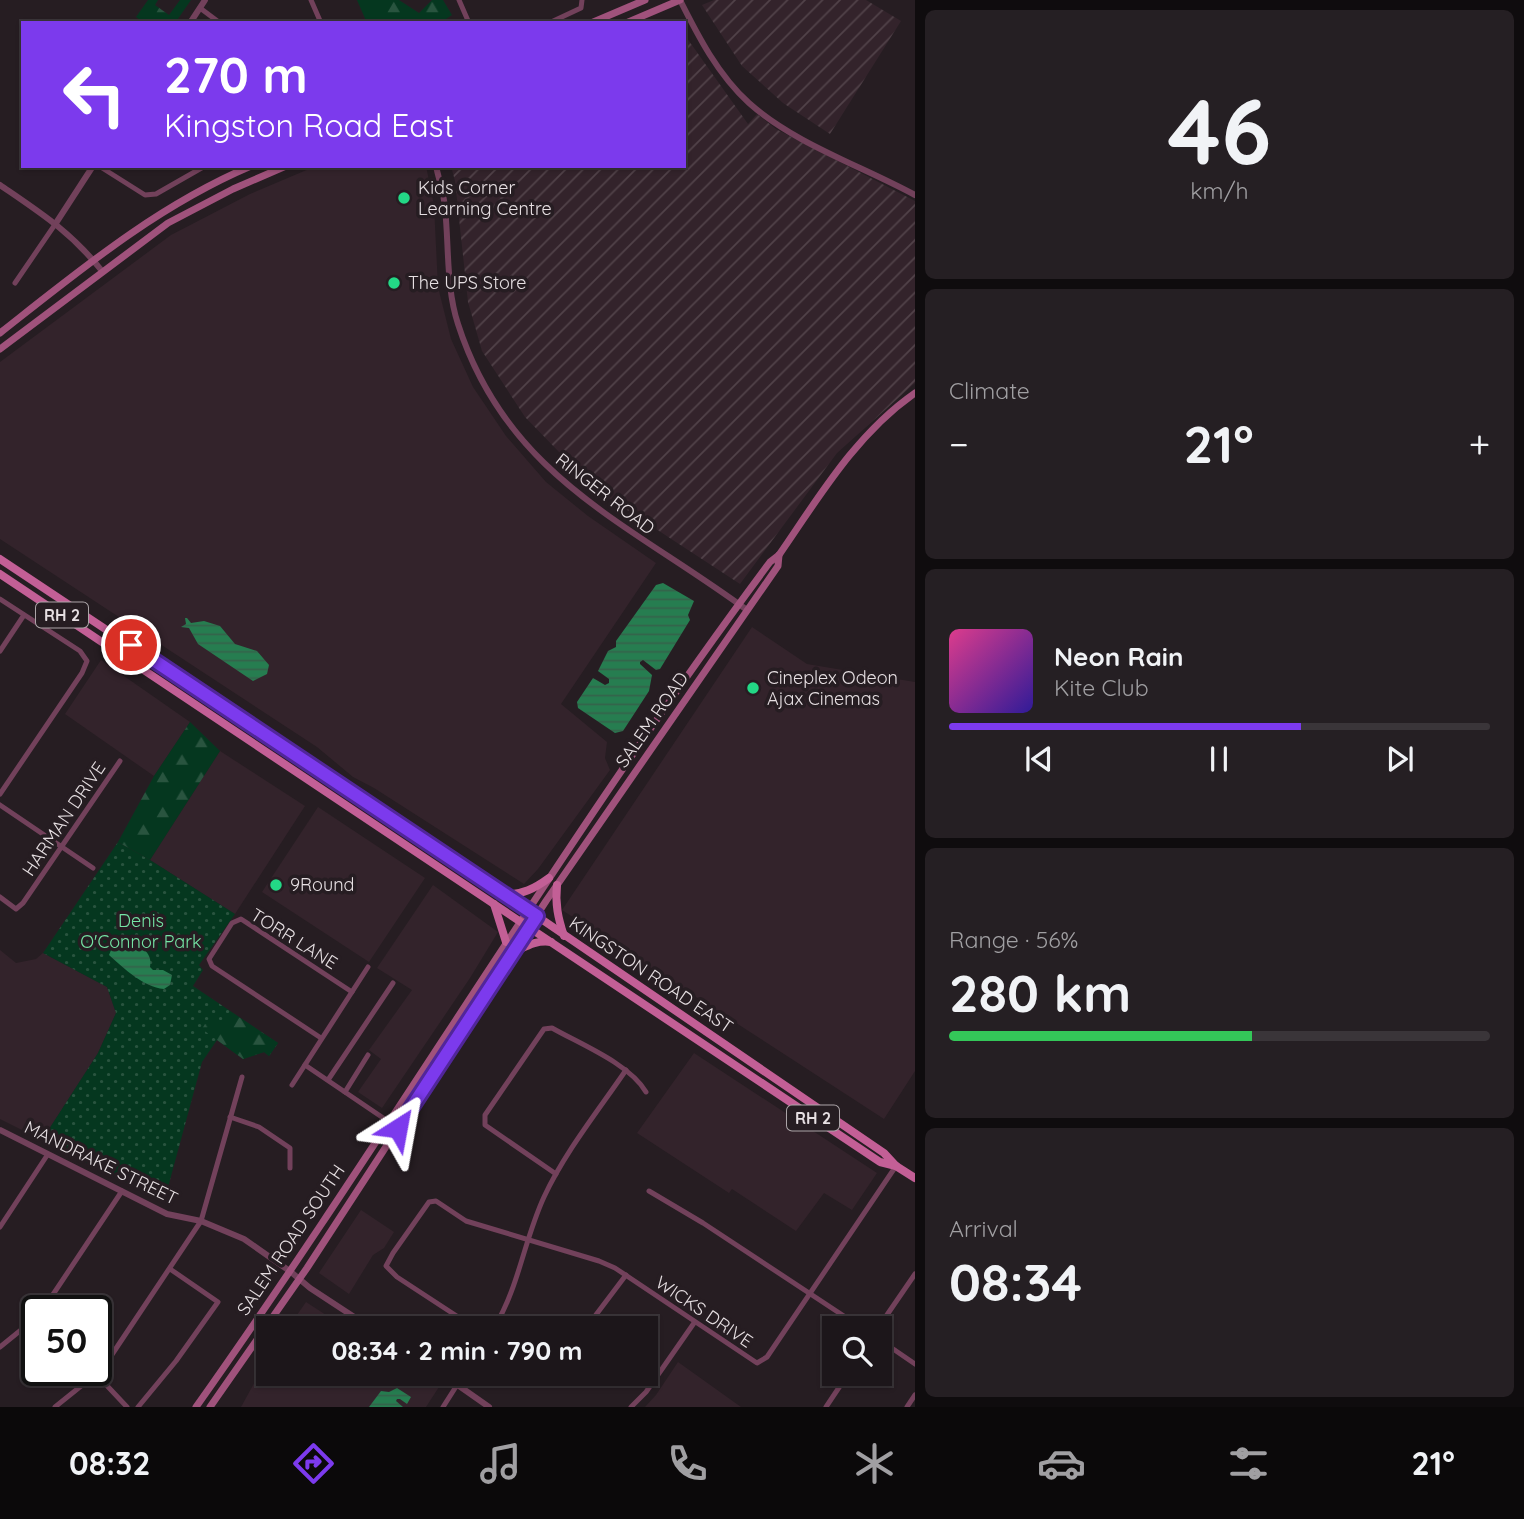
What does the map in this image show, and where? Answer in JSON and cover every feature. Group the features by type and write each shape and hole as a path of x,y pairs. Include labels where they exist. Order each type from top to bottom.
{"main road":[{"path":"596,21 645,0"},
{"path":"631,21 680,0"},
{"path":"0,333 93,260 170,207 210,184 246,168"},
{"path":"0,349 168,223 233,189 281,168"},
{"name":"SALEM ROAD","path":"549,878 738,604 770,562 779,555 836,471 883,420 915,393"},
{"name":"SALEM ROAD","path":"546,901 778,566 779,555"},
{"name":"KINGSTON ROAD EAST","path":"0,559 537,916 884,1153 896,1166 915,1178"},
{"name":"KINGSTON ROAD EAST","path":"0,575 880,1162 896,1166"},
{"path":"505,895 535,889 549,878"},
{"name":"SALEM ROAD SOUTH","path":"196,1407 291,1272 549,878"},
{"path":"556,885 557,915 565,936"},
{"name":"SALEM ROAD SOUTH","path":"210,1407 300,1279 546,901"},
{"path":"494,904 506,942"},
{"path":"514,951 531,943 552,943"}],"street":[{"path":"191,21 205,0"},
{"path":"311,0 320,21"},
{"path":"459,0 468,21"},
{"path":"554,21 581,8 582,0"},
{"path":"680,0 721,70 750,104 810,144 915,195"},
{"path":"200,8 217,21"},
{"path":"15,283 95,168"},
{"path":"99,168 145,195 156,194 202,168"},
{"name":"RINGER ROAD","path":"436,168 445,204 451,285 457,323 477,371 516,435 575,492 654,549 747,610"},
{"path":"0,185 56,223 102,271"},
{"path":"0,599 80,652 87,661 82,673 0,794"},
{"path":"0,651 24,615"},
{"name":"HARMAN DRIVE","path":"0,897 16,909 23,903 120,761"},
{"path":"0,805 93,868"},
{"name":"TORR LANE","path":"321,1038 212,966 209,959 232,923 241,919 352,992"},
{"path":"292,1085 368,967"},
{"path":"328,1080 393,984"},
{"path":"556,1174 485,1125 485,1115 544,1030 552,1028 626,1070 640,1081 646,1092"},
{"path":"345,1092 369,1055"},
{"path":"305,1065 398,1128"},
{"path":"501,1316 509,1301 543,1198 556,1174 626,1070"},
{"path":"112,1355 201,1222 242,1077"},
{"path":"230,1117 259,1127 290,1148 290,1168"},
{"name":"MANDRAKE STREET","path":"0,1130 167,1214 201,1222 244,1239 354,1316"},
{"path":"0,1227 48,1154"},
{"name":"WICKS DRIVE","path":"457,1316 397,1277 386,1266 429,1202 436,1201 466,1222 599,1261 626,1275 757,1363 767,1357 896,1166"},
{"path":"53,1295 122,1191"},
{"path":"649,1191 845,1316"},
{"path":"138,1407 176,1361 218,1302 170,1269"},
{"path":"886,1316 915,1274"},
{"path":"595,1316 626,1275"},
{"path":"631,1407 646,1392 694,1322"},
{"path":"0,1347 21,1330"},
{"path":"892,1348 915,1364"},
{"path":"55,1407 81,1386"},
{"path":"107,1386 127,1407"},
{"path":"443,1407 455,1386"},
{"path":"461,1386 489,1407"},
{"path":"826,1407 840,1386"},
{"path":"907,1407 915,1395"}],"shaded area":[{"path":"714,0 866,0 901,21 830,134 783,103 742,66 702,5"},
{"path":"686,37 748,124 757,114 776,129 915,201 915,383 837,453 740,584 595,489 525,417 482,351 468,302 452,168 686,168"},
{"path":"311,168 426,168 434,205 438,287 451,339 473,387 506,436 546,482 588,516 656,563 561,704 607,742 605,758 610,770 538,869 524,884 353,777 317,747 0,539 0,362 171,235 250,194"},
{"path":"663,583 694,601 688,615 690,620 660,669 656,670 643,660 640,662 652,675 649,691 623,731 615,733 578,708 577,702 593,678 605,685 609,683 609,679 598,671 608,651 616,647 616,641 656,585"},
{"path":"185,618 191,623 204,621 220,626 235,644 257,651 269,665 267,674 253,681 198,644 189,628 181,627 186,624"},
{"path":"752,627 807,664 915,682 915,1071 884,1119 562,910"},
{"path":"101,660 190,722 154,776 65,714"},
{"path":"220,751 305,806 235,914 150,860"},
{"path":"318,807 425,878 369,962 262,892"},
{"path":"433,885 498,932 382,1108 358,1092 381,1059 369,1050 412,990 377,968"},
{"path":"118,940 132,940 143,948 150,958 150,967 153,970 163,970 172,975 170,985 164,989 156,988 121,966 109,955"},
{"path":"0,950 16,963 36,959 43,953 107,987 116,1013 98,1053 42,1140 0,1119"},
{"path":"694,1053 877,1173 852,1210 824,1193 796,1231 732,1189 729,1193 637,1133"},
{"path":"361,1210 394,1232 384,1248 373,1255 349,1294 319,1273"},
{"path":"306,1302 328,1316 296,1316"},
{"path":"678,1362 741,1407 645,1407"},
{"path":"256,1380 256,1386 439,1387 426,1407 241,1407"},
{"path":"397,1388 411,1397 407,1404 397,1399 403,1407 369,1407 381,1391 389,1392"}],"green space":[{"path":"148,0 158,0 155,5 169,15 180,0 191,0 176,21 141,21 136,17"},
{"path":"357,0 399,0 419,13 432,0 443,0 452,15 443,21 366,21"},
{"path":"190,722 220,751 150,860 118,842 154,776"},
{"name":"Denis O'Connor Park","path":"118,842 235,914 199,965 203,970 193,986 278,1043 269,1056 264,1052 243,1059 217,1040 202,1062 164,1202 42,1140 98,1053 116,1013 107,987 43,953"},
{"path":"234,1014 278,1043 269,1056 264,1052 243,1059 202,1029 205,1024 218,1024"}],"place":[{"name":"Kids Corner Learning Centre","path":"404,198"},
{"name":"The UPS Store","path":"394,283"},
{"name":"Cineplex Odeon Ajax Cinemas","path":"753,688"},
{"name":"9Round","path":"276,885"}],"route":[{"path":"131,645 537,916 398,1128"}]}
